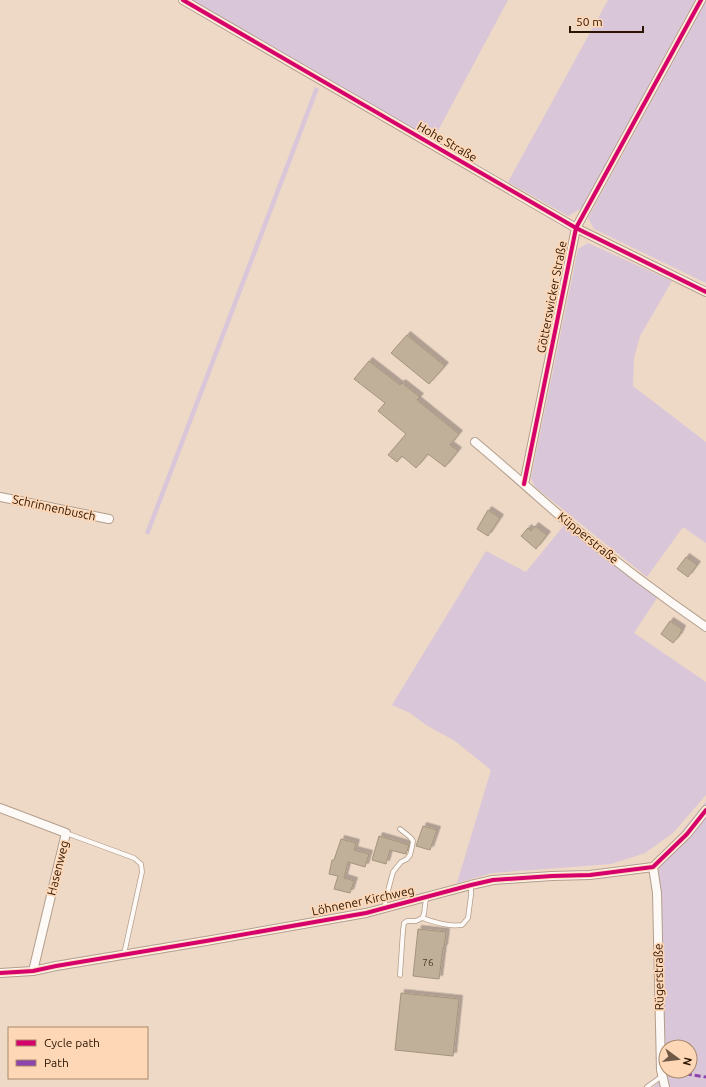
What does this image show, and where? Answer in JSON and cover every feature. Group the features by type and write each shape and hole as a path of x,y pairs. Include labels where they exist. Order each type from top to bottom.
{"street":[{"name":"Hohe Straße","path":"183,0 576,228 706,292"},
{"name":"Götterswicker Straße","path":"524,484 576,228 701,0"},
{"name":"Küpperstraße","path":"475,442 567,522 613,559 660,595 706,627"},
{"name":"Schrinnenbusch","path":"0,497 109,519"},
{"name":"Hasenweg","path":"0,808 66,833 33,971"},
{"path":"653,867 687,834 706,810"},
{"name":"Löhnener Kirchweg","path":"0,973 33,971 345,917 426,898 493,880 590,875 653,867"},
{"name":"Rügerstraße","path":"653,867 656,893 660,1039"}],"lane":[{"path":"386,908 385,902 393,872 401,862 407,859 410,855 412,847 413,841 400,830"},
{"path":"66,833 134,858 141,864 142,872 124,955"},
{"path":"422,918 441,924 454,926 462,925 468,918 471,885"},
{"path":"400,975 402,930 404,923 406,921 416,921 422,918 426,898"},
{"path":"647,1087 658,1079"}],"shaded area":[{"path":"189,0 508,0 433,140"},
{"path":"608,0 695,0 582,208 568,216 508,182"},
{"path":"706,1 706,283 594,229 588,218"},
{"path":"315,87 319,89 149,535 145,533"},
{"path":"588,243 672,281 640,336 634,358 633,386 706,442 706,543 683,527 647,577 535,487 531,478 578,249"},
{"path":"565,524 657,598 634,633 706,682 706,795 673,833 645,853 611,864 492,873 457,883 491,770 455,741 426,725 410,713 392,705 486,551 526,572"},
{"path":"706,802 706,1087 653,1087 658,1083 653,881 677,837"}],"building":[{"path":"407,335 445,366 429,384 391,353"},
{"path":"369,361 400,385 402,383 420,397 417,400 459,434 450,445 458,451 445,467 428,454 416,468 402,456 397,462 388,455 406,434 378,411 385,403 354,379"},
{"path":"488,510 500,518 488,536 477,529"},
{"path":"535,526 547,535 536,549 521,536 528,528 531,531"},
{"path":"686,557 697,565 688,577 677,569"},
{"path":"670,621 682,629 679,636 673,643 661,634"},
{"path":"423,826 437,830 430,850 416,846"},
{"path":"379,836 409,845 406,854 390,850 386,864 372,860"},
{"path":"341,839 356,843 354,850 369,854 365,867 348,862 344,878 354,881 350,893 334,889 338,876 329,874 332,860 334,860"},
{"path":"418,929 446,932 439,979 413,976"},
{"path":"401,993 459,999 453,1056 395,1050"}],"marked path":[{"path":"698,1076 706,1077"}],"cycle path":[{"path":"183,0 576,228 706,292"},
{"path":"524,484 576,228 701,0"},
{"path":"0,973 33,971 366,913 493,880 590,875 653,867 687,834 706,810"}]}
